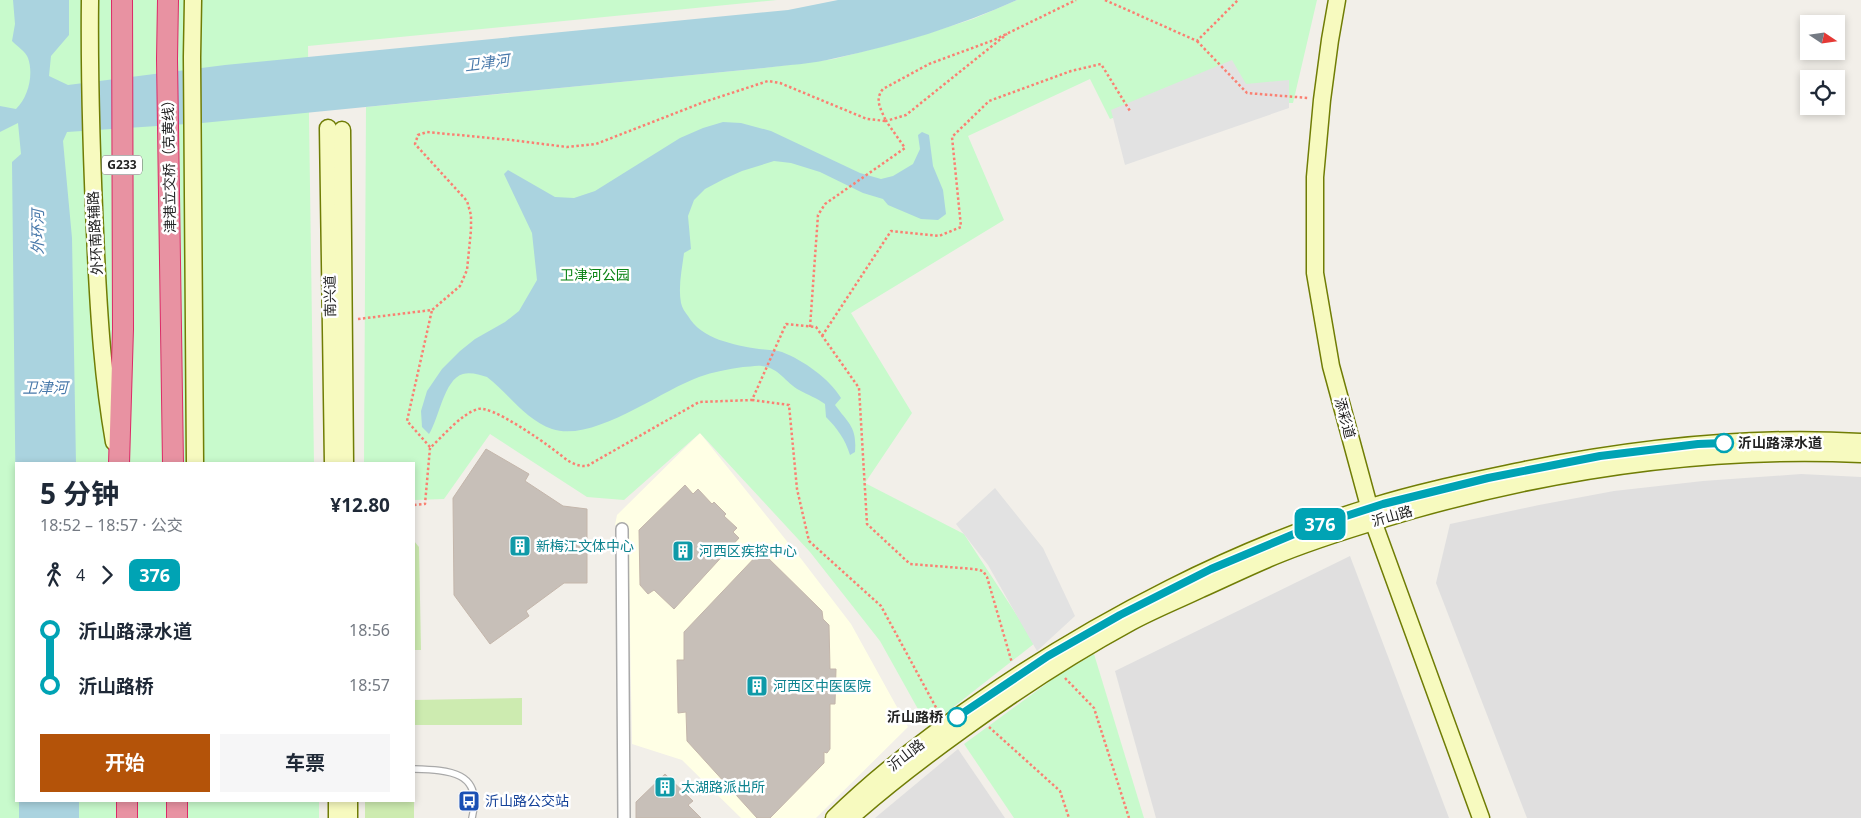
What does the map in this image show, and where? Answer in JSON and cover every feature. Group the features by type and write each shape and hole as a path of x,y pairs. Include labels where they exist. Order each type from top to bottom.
{"highway":[{"name":"G233","path":"118,462 123,330 122,0"},
{"name":"津港立交桥（克黄线）","path":"168,0 167,59 173,462"},
{"path":"127,802 127,818"},
{"path":"177,802 177,818"}],"street":[{"name":"外环南路辅路","path":"90,0 90,139 100,327 105,386 118,462"},
{"path":"194,0 192,57 195,462"},
{"name":"添彩道","path":"1337,0 1322,100 1315,177 1315,273 1331,366 1371,514 1481,818"},
{"name":"南兴道","path":"333,462 335,129 344,321 346,462"},
{"name":"沂山路","path":"850,818 916,763 979,717 1054,667 1133,621 1238,572 1371,514 1488,478 1608,455 1698,444 1788,440 1861,442"},
{"name":"沂山路","path":"834,818 868,785 901,757 1016,676 1087,633 1211,569 1306,529 1501,487 1610,467 1739,454 1790,452 1861,454"},
{"path":"622,529 624,818"}],"lane":[{"path":"415,769 446,770 460,775 467,782 474,796 472,818"}],"path":[{"path":"810,326 818,215 825,204 905,148 886,121 878,103 879,94 883,89 930,64 994,40 1076,0"},
{"path":"1105,0 1197,41 1247,93 1322,100"},
{"path":"1197,41 1238,0"},
{"path":"344,321 432,310 460,286 467,270 471,215 467,201 415,144 418,135 427,132 567,147 596,144 704,102 768,81 780,83 867,119 886,121 906,115 1010,32"},
{"path":"822,336 891,231 939,236 961,227 952,138 989,101 1071,71 1101,64 1130,111"},
{"path":"430,448 407,421 432,310"},
{"path":"752,400 786,324 816,327 859,388 867,524 910,564 983,571 987,577 1016,676"},
{"path":"415,505 425,504 430,448 468,414 484,408 501,416 549,446 577,467 587,466 699,402 752,400 789,405 797,489 809,541 881,606 946,724"},
{"path":"1054,667 1094,708 1128,818"},
{"path":"979,717 1060,791 1069,818"}],"shaded area":[{"path":"1232,60 1246,84 1289,80 1289,108 1125,165 1111,110"},
{"path":"700,433 851,624 908,727 816,818 741,818 682,760 632,744 628,525 615,525 617,515"},
{"path":"1801,474 1861,477 1861,818 1527,818 1436,583 1450,524 1614,491 1703,481"},
{"path":"995,488 1043,548 1075,616 1037,651 988,565 956,524"},
{"path":"1350,556 1449,818 1156,818 1115,671"},
{"path":"958,749 1005,818 875,818"}],"green space":[{"path":"0,0 777,0 308,46 314,462 15,462 15,802 319,802 319,818 0,818"},
{"name":"卫津河公园","path":"1017,0 1317,0 1293,103 1240,102 1226,77 1110,119 1090,79 968,136 1004,220 851,313 912,413 865,483 964,534 1035,643 928,727 880,641 810,552 700,433 624,500 587,497 490,434 444,499 415,500 415,462 364,462 366,107 764,68 834,59 907,40 973,19"},
{"path":"415,542 419,547 421,650 415,650"},
{"path":"1094,654 1144,818 1014,818 964,744 1057,676"},
{"path":"522,698 522,725 415,725 415,700"},
{"path":"365,802 414,802 414,818 365,818"}],"water":[{"name":"卫津河","path":"13,0 69,0 69,35 51,56 49,76 68,85 225,65 788,10 838,0 1017,0 973,18 905,41 809,63 202,123 67,132 63,141 72,238 76,462 15,462 12,162 21,154 18,123 0,132 0,106 16,109 27,93 30,79 30,65 27,56 12,41 15,24"},
{"path":"723,122 741,123 771,131 860,173 881,179 893,176 913,164 920,149 918,135 922,132 929,135 933,166 943,190 946,214 938,220 921,219 888,205 883,199 863,193 820,172 791,163 774,161 742,171 705,189 694,200 688,216 691,249 684,253 680,291 681,305 686,313 701,330 719,340 782,352 799,360 823,377 841,398 835,405 851,426 855,437 855,452 850,455 840,434 826,417 825,404 794,387 773,369 760,366 726,370 699,377 606,422 587,429 568,431 552,429 543,425 526,413 487,377 466,373 456,377 451,383 429,434 422,427 421,411 427,391 442,369 475,339 505,322 519,311 537,280 532,233 504,174 508,170 555,197 574,198 595,191 680,138"},
{"path":"19,802 79,802 79,818 19,818"}],"building":[{"name":"新梅江文体中心","path":"486,449 529,474 525,481 563,506 587,509 587,583 564,583 526,611 529,616 490,644 454,595 453,498"},
{"name":"河西区疾控中心","path":"685,485 693,494 698,489 712,504 714,502 726,514 724,516 737,528 733,532 739,538 674,609 654,590 648,594 640,585 639,530"},
{"name":"河西区中医医院","path":"761,551 822,611 823,619 829,625 830,669 836,669 835,704 830,704 830,749 827,753 824,752 824,763 770,818 757,818 687,741 686,712 678,713 677,660 684,660 684,632"},
{"name":"太湖路派出所","path":"665,774 693,801 688,805 701,818 636,818 636,802"}],"bus line":[{"name":"376","path":"957,717 1016,676 1079,637 1211,569 1306,529 1369,507 1488,478 1600,456 1698,444 1724,443"}],"place":[{"name":"沂山路渌水道","path":"1724,443"},
{"name":"新梅江文体中心","path":"520,546"},
{"name":"河西区疾控中心","path":"683,551"},
{"name":"河西区中医医院","path":"757,686"},
{"name":"沂山路桥","path":"957,717"},
{"name":"太湖路派出所","path":"665,787"},
{"name":"沂山路公交站","path":"469,801"}],"water label":[{"name":"外环河","path":"38,232"}]}
